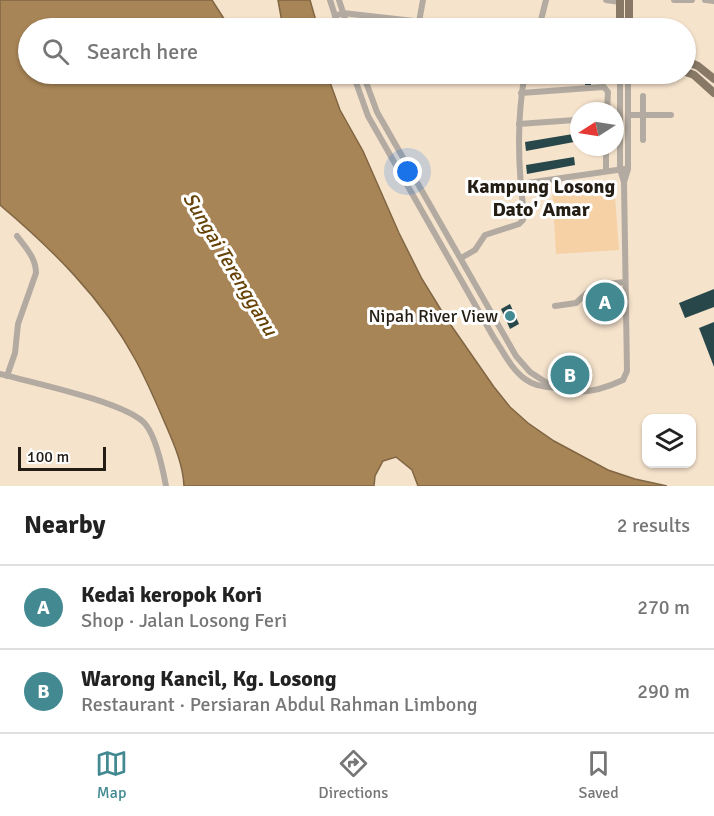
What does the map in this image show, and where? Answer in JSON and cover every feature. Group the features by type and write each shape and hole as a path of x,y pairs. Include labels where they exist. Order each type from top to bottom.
{"main road":[{"path":"621,18 623,1"},
{"path":"623,1 627,18"},
{"path":"696,65 714,79"},
{"path":"696,77 714,93"}],"street":[{"path":"330,0 335,16 343,13 385,18"},
{"path":"339,0 345,18"},
{"path":"420,18 423,0"},
{"path":"542,18 546,0"},
{"path":"606,0 623,1"},
{"path":"674,0 692,0"},
{"path":"705,0 714,1"},
{"path":"357,84 368,116 494,338 523,378 546,388 553,387"},
{"path":"367,84 377,112 516,356 530,372 553,387 575,392 593,391 623,380 627,371 620,84"},
{"path":"461,258 475,250 485,235 519,224 523,220 519,124 523,84"},
{"path":"624,182 628,169 628,84"},
{"path":"521,93 604,87 608,92 607,102"},
{"path":"643,96 643,140"},
{"path":"628,115 671,116"},
{"path":"519,124 570,120"},
{"path":"606,156 606,171"},
{"path":"520,184 628,169"},
{"path":"17,236 32,256 36,265 36,273 18,324 16,347 4,375 99,401 125,411 146,423 151,432 166,486"},
{"path":"555,306 576,303 597,285 625,282"}],"shaded area":[{"path":"614,183 619,250 556,254 552,187"}],"water":[{"name":"Sungai Terengganu","path":"0,0 212,0 224,18 18,18 18,84 331,84 340,110 363,151 422,279 446,318 510,407 554,441 608,470 667,486 418,486 412,470 396,457 383,461 375,476 374,486 184,486 180,461 171,437 143,374 122,337 75,276 0,205"},
{"path":"278,0 310,0 315,18 281,18"}],"building":[{"path":"570,134 570,143 526,151 525,142"},
{"path":"574,157 575,165 527,174 526,165"},
{"path":"714,289 714,307 685,318 679,303"},
{"name":"Nipah River View","path":"510,304 519,324 510,329 501,309"},
{"path":"714,322 714,367 699,328"},
{"path":"566,369 576,373 574,381 563,377"}],"place":[{"name":"Kedai keropok Kori","path":"605,302"},
{"name":"Nipah River View","path":"510,316"},
{"name":"Warong Kancil, Kg. Losong","path":"570,375"}],"district":[{"name":"Kampung Losong Dato' Amar","path":"541,198"}]}
